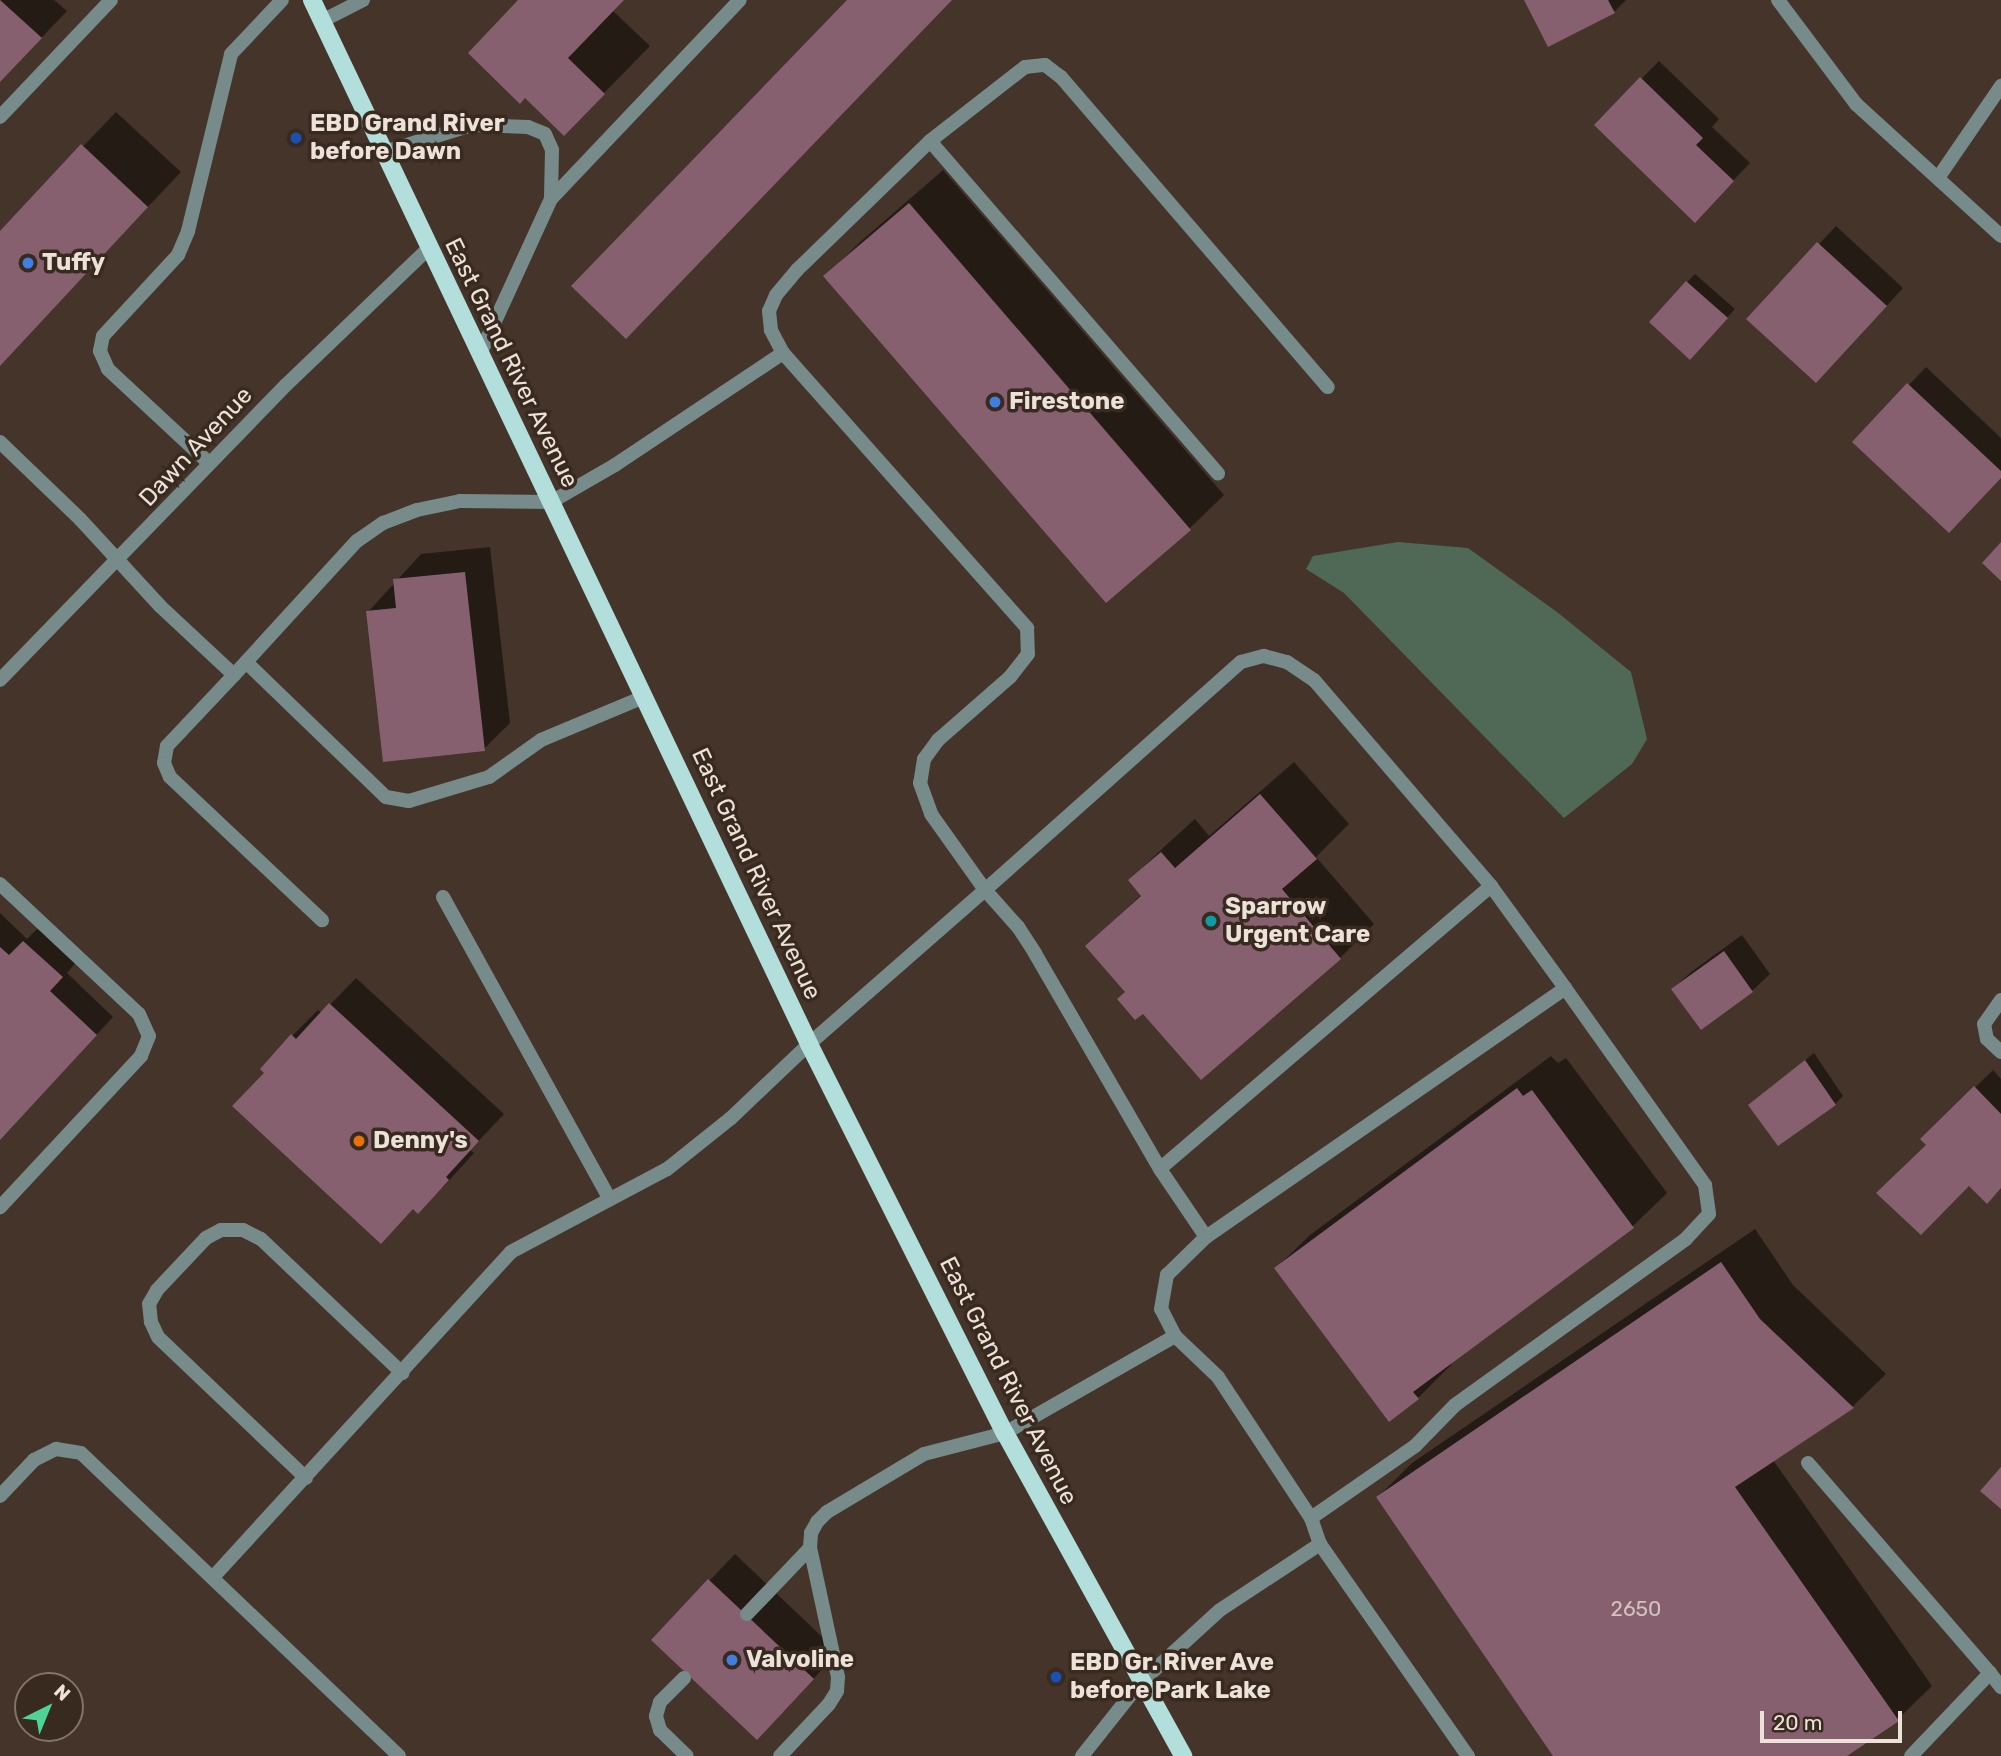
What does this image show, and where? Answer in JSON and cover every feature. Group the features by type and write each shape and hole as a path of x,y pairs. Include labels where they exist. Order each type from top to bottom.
{"main road":[{"name":"East Grand River Avenue","path":"312,0 809,1044 1005,1433 1140,1683 1183,1756"}],"street":[{"path":"0,117 111,0"},
{"path":"209,463 108,369 100,351 103,336 178,255 188,231 231,54 282,0"},
{"path":"322,21 363,0"},
{"path":"480,354 551,199 740,0"},
{"path":"1778,0 1856,104 2001,236"},
{"path":"1206,1237 1160,1169 1035,953 1018,927 985,890 931,814 920,783 924,759 938,740 1010,677 1028,654 1027,628 783,353 771,330 769,311 776,295 797,270 930,141 1025,67 1045,65 1061,77 1328,387"},
{"path":"1938,178 2001,86"},
{"path":"384,152 472,125 528,127 545,134 552,150 551,199"},
{"path":"930,141 1218,473"},
{"name":"Dawn Avenue","path":"0,680 349,321 429,248"},
{"path":"322,920 170,777 164,764 167,746 357,541 383,523 417,510 460,501 551,502 615,465 783,353"},
{"path":"0,442 118,559 160,606 234,675"},
{"path":"213,1577 512,1252 667,1169 731,1118 809,1044 1241,662 1264,656 1287,662 1314,680 1491,886 1704,1185 1709,1214 1686,1239 1455,1405 1415,1446 1311,1518"},
{"path":"246,662 386,797 410,801 489,777 541,740 644,697"},
{"path":"0,884 139,1014 149,1036 141,1056 0,1207"},
{"path":"1160,1169 1491,886"},
{"path":"443,897 610,1199"},
{"path":"1468,1756 1320,1545 1311,1518 1218,1377 1175,1336 1161,1309 1167,1275 1206,1237 1565,988"},
{"path":"2001,1000 1984,1024 1987,1039 2001,1052"},
{"path":"306,1478 158,1337 151,1322 149,1304 157,1290 206,1238 221,1230 243,1230 261,1239 402,1373"},
{"path":"780,1756 829,1704 837,1691 838,1676 810,1548 811,1532 827,1511 924,1454 1005,1433 1175,1336"},
{"path":"0,1496 34,1460 56,1449 81,1453 399,1756"},
{"path":"1808,1463 2001,1687"},
{"path":"1082,1756 1140,1683 1220,1610 1320,1545"},
{"path":"747,1614 810,1548"},
{"path":"1911,1756 1990,1673"},
{"path":"684,1678 660,1702 656,1716 660,1730 687,1756"}],"green space":[{"path":"1398,542 1468,548 1557,612 1631,672 1647,739 1632,764 1564,818 1344,593 1306,569 1313,556"}],"building":[{"path":"0,0 42,38 0,82"},
{"path":"518,0 624,0 568,58 605,94 564,136 525,98 520,104 468,53"},
{"path":"847,0 952,0 626,339 571,286"},
{"path":"1524,0 1608,0 1615,13 1548,47"},
{"path":"1640,77 1703,138 1696,145 1734,181 1695,223 1594,125"},
{"path":"81,144 148,207 0,366 0,231"},
{"path":"909,203 1191,530 1106,603 823,276"},
{"path":"1817,242 1887,306 1816,383 1746,319"},
{"path":"1686,281 1728,318 1690,360 1649,322"},
{"path":"1907,383 2001,471 2001,478 1949,533 1852,442"},
{"path":"2001,542 2001,581 1982,563"},
{"path":"465,572 485,751 383,762 366,611 396,608 393,579"},
{"name":"Sparrow Urgent Care","path":"1260,794 1317,859 1282,889 1341,959 1201,1080 1143,1014 1135,1020 1117,999 1125,992 1085,946 1141,896 1128,880 1161,852 1175,868"},
{"path":"23,941 63,977 50,991 97,1035 0,1140 0,947 9,955"},
{"path":"1724,951 1753,992 1701,1030 1671,989"},
{"path":"329,1003 479,1141 446,1177 449,1180 418,1214 413,1209 381,1244 232,1106 264,1073 260,1069 291,1034 296,1039"},
{"path":"1805,1060 1836,1105 1778,1146 1748,1105"},
{"path":"1974,1086 2001,1114 2001,1188 1987,1204 1969,1186 1921,1235 1876,1193 1926,1145 1920,1139"},
{"path":"1517,1088 1523,1096 1532,1090 1634,1228 1413,1392 1419,1399 1389,1422 1274,1268"},
{"path":"1721,1262 1760,1319 1854,1408 1735,1487 1899,1721 1847,1756 1553,1756 1376,1497"},
{"path":"2001,1467 2001,1509 1980,1491"},
{"name":"Valvoline","path":"708,1579 814,1679 757,1740 651,1640"}],"place":[{"name":"EBD Grand River before Dawn","path":"296,138"},
{"name":"Tuffy","path":"28,263"},
{"name":"Firestone","path":"995,402"},
{"name":"Sparrow Urgent Care","path":"1211,921"},
{"name":"Denny's","path":"359,1141"},
{"name":"Valvoline","path":"732,1660"},
{"name":"EBD Gr. River Ave before Park Lake","path":"1056,1677"}]}
